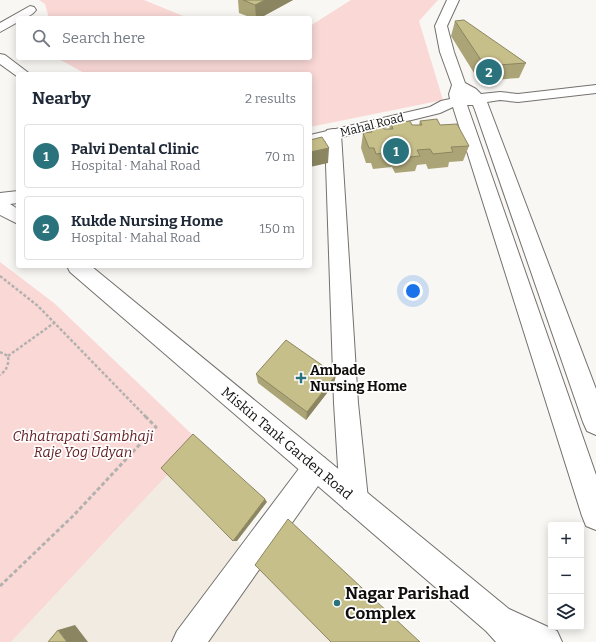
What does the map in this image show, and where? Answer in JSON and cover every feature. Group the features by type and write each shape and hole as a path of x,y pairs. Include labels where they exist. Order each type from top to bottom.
{"main road":[{"path":"453,0 441,26 446,52 468,102 596,422"},
{"path":"20,16 30,10"},
{"path":"0,28 16,18"},
{"path":"0,58 20,72"},
{"name":"Mahal Road","path":"312,139 435,110 449,113 468,102 508,105 518,98 596,89"},
{"path":"468,102 596,516"},
{"path":"333,134 346,403 354,498"},
{"path":"0,199 16,196"},
{"path":"0,207 16,216"},
{"name":"Miskin Tank Garden Road","path":"80,268 497,620 518,642"},
{"path":"188,642 316,467"},
{"name":"Miskin Tank Garden Road","path":"497,620 546,642"}],"path":[{"path":"0,276 38,306 156,427 74,515 0,586"},
{"path":"8,356 54,323"},
{"path":"0,352 8,356"},
{"path":"0,375 9,364 8,356"}],"shaded area":[{"path":"169,473 237,541 337,642 11,642"}],"green space":[{"path":"39,0 144,0 183,16 48,16 45,4"},
{"path":"351,0 438,0 419,21 443,100 312,127 312,72 82,72 61,60 312,60 312,25"},
{"name":"Chhatrapati Sambhaji Raje Yog Udyan","path":"0,262 54,303 199,441 11,642 0,642"}],"building":[{"path":"243,0 265,0 255,5"},
{"path":"464,20 526,63 485,66 455,21"},
{"path":"437,119 440,125 457,124 469,146 451,147 453,152 433,154 430,149 417,150 420,156 399,158 396,152 376,154 374,148 369,148 363,133 372,132 370,127 383,126 384,129 393,129 391,123 410,121 412,125 422,125 420,121"},
{"path":"322,137 329,148 312,152 312,140"},
{"path":"286,340 336,375 307,412 256,374"},
{"path":"193,434 265,499 233,541 161,468"},
{"name":"Nagar Parishad Complex","path":"288,519 420,642 331,642 255,565"},
{"path":"58,630 67,642 48,642"}],"place":[{"name":"Kukde Nursing Home","path":"489,72"},
{"name":"Palvi Dental Clinic","path":"396,151"},
{"name":"Ambade Nursing Home","path":"301,378"},
{"name":"Nagar Parishad Complex","path":"337,603"}]}
